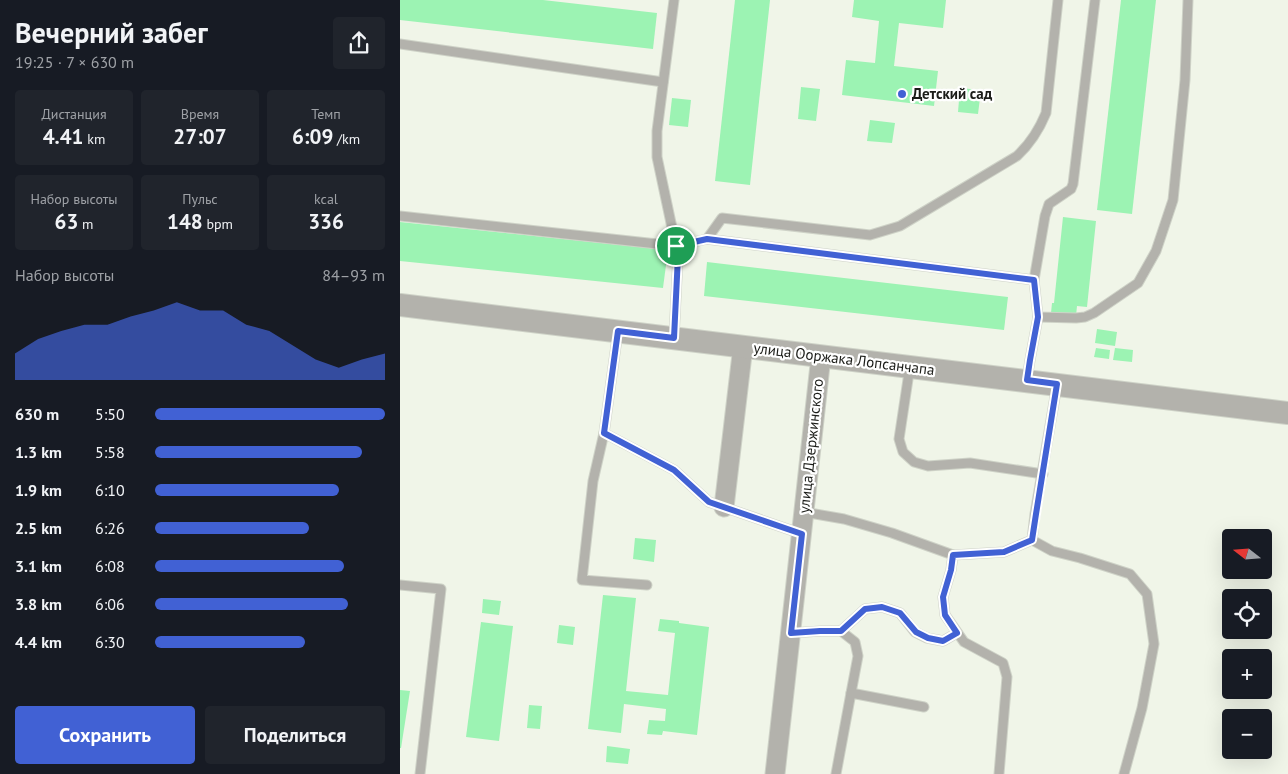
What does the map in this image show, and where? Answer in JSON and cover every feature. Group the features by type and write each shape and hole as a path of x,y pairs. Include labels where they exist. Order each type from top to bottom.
{"street":[{"name":"улица Ооржака Лопсанчапа","path":"400,305 1288,413"},
{"path":"724,507 743,346"},
{"name":"улица Дзержинского","path":"776,774 821,356"}],"lane":[{"path":"674,0 657,131 657,157 678,256 674,338"},
{"path":"707,239 722,218 870,235 900,226 1017,156 1026,148 1040,128 1046,113 1058,0"},
{"path":"1027,380 1038,317 1034,280 1045,216 1049,204 1071,189 1073,184 1095,0"},
{"path":"1038,317 1076,318 1094,313 1138,283 1156,251 1173,200 1185,80 1188,0"},
{"path":"400,44 663,82"},
{"path":"400,216 676,246 707,239 1034,280"},
{"path":"618,331 604,433 593,481 582,580 647,585"},
{"path":"910,366 898,439 903,452 914,462 928,466 970,463 1043,474"},
{"path":"1032,540 1057,384"},
{"path":"604,433 674,470 709,502 802,534"},
{"path":"804,512 844,520 892,533 953,555 1004,552 1032,540"},
{"path":"1032,540 1052,551 1130,574 1147,594 1154,644 1142,708 1124,774"},
{"path":"953,555 951,570 943,597 945,615 964,642 1003,664 1007,677 999,774"},
{"path":"400,585 441,589 420,774"},
{"path":"841,631 865,609 882,607 900,613 916,632 928,638 943,641 957,633"},
{"path":"791,633 841,631 855,642 858,656 836,774"},
{"path":"851,693 924,707"}],"building":[{"path":"400,0 543,0 657,13 653,49 400,20"},
{"path":"735,0 770,0 750,185 715,181"},
{"path":"854,0 946,0 943,28 899,23 894,66 938,71 934,106 842,95 846,60 875,63 879,21 852,17"},
{"path":"1121,0 1156,0 1132,214 1097,210"},
{"path":"801,87 820,89 816,121 798,119"},
{"path":"960,88 981,90 978,114 958,112"},
{"path":"672,98 691,100 688,127 669,125"},
{"path":"870,120 895,123 892,143 867,141"},
{"path":"1063,217 1096,221 1087,307 1077,306 1076,316 1051,313 1052,303 1054,303"},
{"path":"400,222 668,250 663,288 400,261"},
{"path":"707,262 1008,297 1004,330 704,296"},
{"path":"1097,329 1117,332 1115,346 1095,343"},
{"path":"1096,348 1110,350 1109,359 1094,357"},
{"path":"1115,348 1133,350 1132,362 1113,360"},
{"path":"635,538 656,540 654,562 633,559"},
{"path":"603,595 636,598 626,691 668,695 675,633 658,631 660,619 709,627 697,735 663,731 662,735 647,734 649,720 665,721 666,709 624,704 621,733 588,729"},
{"path":"483,599 501,601 499,615 482,613"},
{"path":"481,622 513,626 499,741 466,737"},
{"path":"559,625 575,627 573,645 557,643"},
{"path":"400,690 410,691 401,748 400,748"},
{"path":"529,705 542,706 540,729 527,728"},
{"path":"607,746 630,749 628,764 606,762"}],"place":[{"name":"Детский сад","path":"902,94"}],"route":[{"path":"707,239 1034,280 1038,317 1027,380 1057,384 1032,540 1004,552 953,555 951,570 943,597 945,615 957,633 943,641 928,638 916,632 900,613 882,607 865,609 841,631 791,633 802,534 709,502 674,470 604,433 618,331 674,338 678,256 676,246 707,239"}]}
